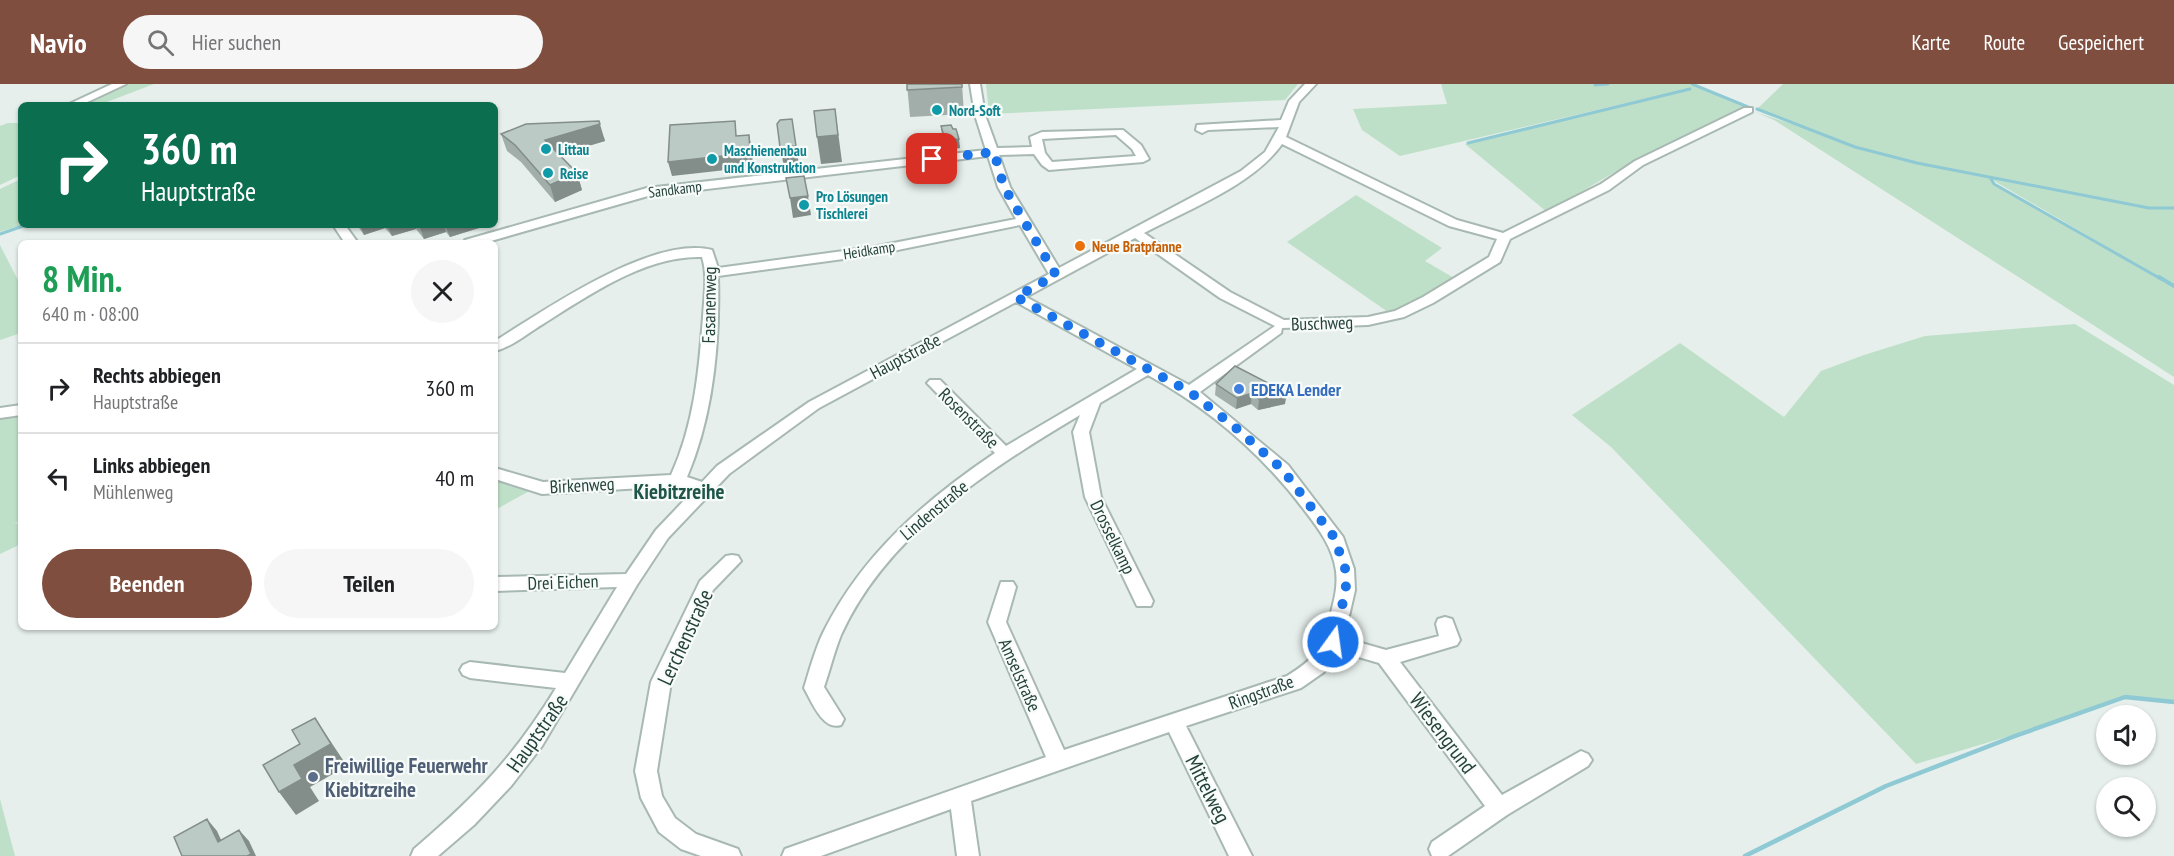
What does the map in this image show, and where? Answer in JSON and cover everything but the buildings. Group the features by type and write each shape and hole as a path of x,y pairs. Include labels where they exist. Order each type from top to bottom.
{"street":[{"path":"79,102 121,84"},
{"path":"975,84 980,116 1004,187 1056,275"},
{"name":"Hauptstraße","path":"422,856 466,818 504,780 535,740 572,682 631,580 662,534 723,470 813,405 1245,174 1269,153 1279,140 1294,100 1311,84"},
{"path":"1279,140 1289,141 1454,223 1503,237 1605,187 1639,163 1748,110"},
{"path":"1202,130 1201,127 1285,123"},
{"path":"1119,132 1137,147 1143,159 1049,166 1043,161 1038,150 1036,137 1042,135 1119,132"},
{"name":"Sandkamp","path":"499,227 647,192 994,152 1038,150"},
{"name":"Heidkamp","path":"713,273 873,250 1024,221"},
{"name":"Sandkamp","path":"475,240 497,228"},
{"name":"Buschweg","path":"1136,233 1226,295 1282,324 1368,321 1400,314 1428,300 1495,259 1503,237"},
{"name":"Fasanenweg","path":"498,345 611,279 661,258 696,250 707,253 713,273 706,382 686,461 677,480"},
{"name":"Ringstraße","path":"793,856 1058,761 1294,682 1317,667 1333,642 1346,590 1345,568 1334,537 1282,469 1236,428 1190,392 1016,297"},
{"path":"1190,392 1276,330"},
{"name":"Lindenstraße","path":"834,719 814,688 833,633 862,582 914,525 1004,453 1148,369"},
{"name":"Rosenstraße","path":"935,383 1004,453"},
{"name":"Drosselkamp","path":"1092,402 1082,432 1093,497 1144,601"},
{"path":"0,413 18,410"},
{"name":"Birkenweg","path":"498,474 542,488 677,480 705,489"},
{"name":"Lerchenstraße","path":"730,856 688,842 667,825 652,798 646,771 661,682 706,586 732,561"},
{"name":"Drei Eichen","path":"498,584 631,580"},
{"name":"Amselstraße","path":"1007,587 997,622 1058,761"},
{"path":"1333,642 1386,658 1450,640 1445,624"},
{"name":"Wiesengrund","path":"1386,658 1499,808"},
{"name":"Hauptstraße","path":"470,670 572,682"},
{"name":"Mittelweg","path":"1174,723 1241,856"},
{"path":"1440,849 1499,808 1581,760"},
{"path":"960,798 968,856"}],"green space":[{"path":"123,84 154,84 107,102 87,102"},
{"path":"986,84 1298,84 1285,100 989,114"},
{"path":"1441,84 1689,84 1744,107 1635,160 1547,212 1465,144 1669,93 1400,156 1362,130 1353,109 1447,104"},
{"path":"1783,84 2174,84 2174,207 2167,209 2174,208 2174,286 1989,178 1993,184 2174,287 2174,377 1774,120 1755,112 1822,134 1757,109"},
{"path":"18,123 18,176 0,185 0,126"},
{"path":"18,180 18,226 0,232 0,189"},
{"path":"1356,195 1442,248 1425,261 1454,278 1423,298 1388,312 1287,242"},
{"path":"0,245 18,280 18,334 0,340"},
{"path":"2075,324 2174,385 2174,701 2123,696 2013,735 1916,764 1611,447 1572,415 1680,343 1784,417 1821,371 1925,336"},
{"path":"18,412 18,522 14,523 18,524 18,545 0,554 0,415"},
{"path":"498,479 535,488 498,508"},
{"path":"0,799 15,856 0,856"}],"waterway":[{"path":"1595,85 1608,84"},
{"path":"1692,84 1748,107"},
{"path":"1468,143 1690,89"},
{"path":"1757,109 1855,147 1917,163 2149,208 2174,208"},
{"path":"1991,179 1994,184 2161,279"},
{"path":"0,234 18,228"},
{"path":"2159,277 2174,286"},
{"path":"1745,856 1886,786 2015,736 2125,697 2174,702"}],"place":[{"name":"Nord-Soft","path":"937,110"},
{"name":"Littau","path":"546,149"},
{"name":"Maschienenbau und Konstruktion","path":"712,159"},
{"name":"Reise","path":"548,173"},
{"name":"Pro Lösungen Tischlerei","path":"804,205"},
{"name":"Neue Bratpfanne","path":"1080,246"},
{"name":"EDEKA Lender","path":"1239,389"},
{"name":"Freiwillige Feuerwehr Kiebitzreihe","path":"313,777"}],"district":[{"name":"Kiebitzreihe","path":"679,491"}],"route":[{"path":"932,159 994,152 1004,187 1056,275 1016,297 1190,392 1236,428 1282,469 1334,537 1345,568 1346,590 1333,642"}]}
